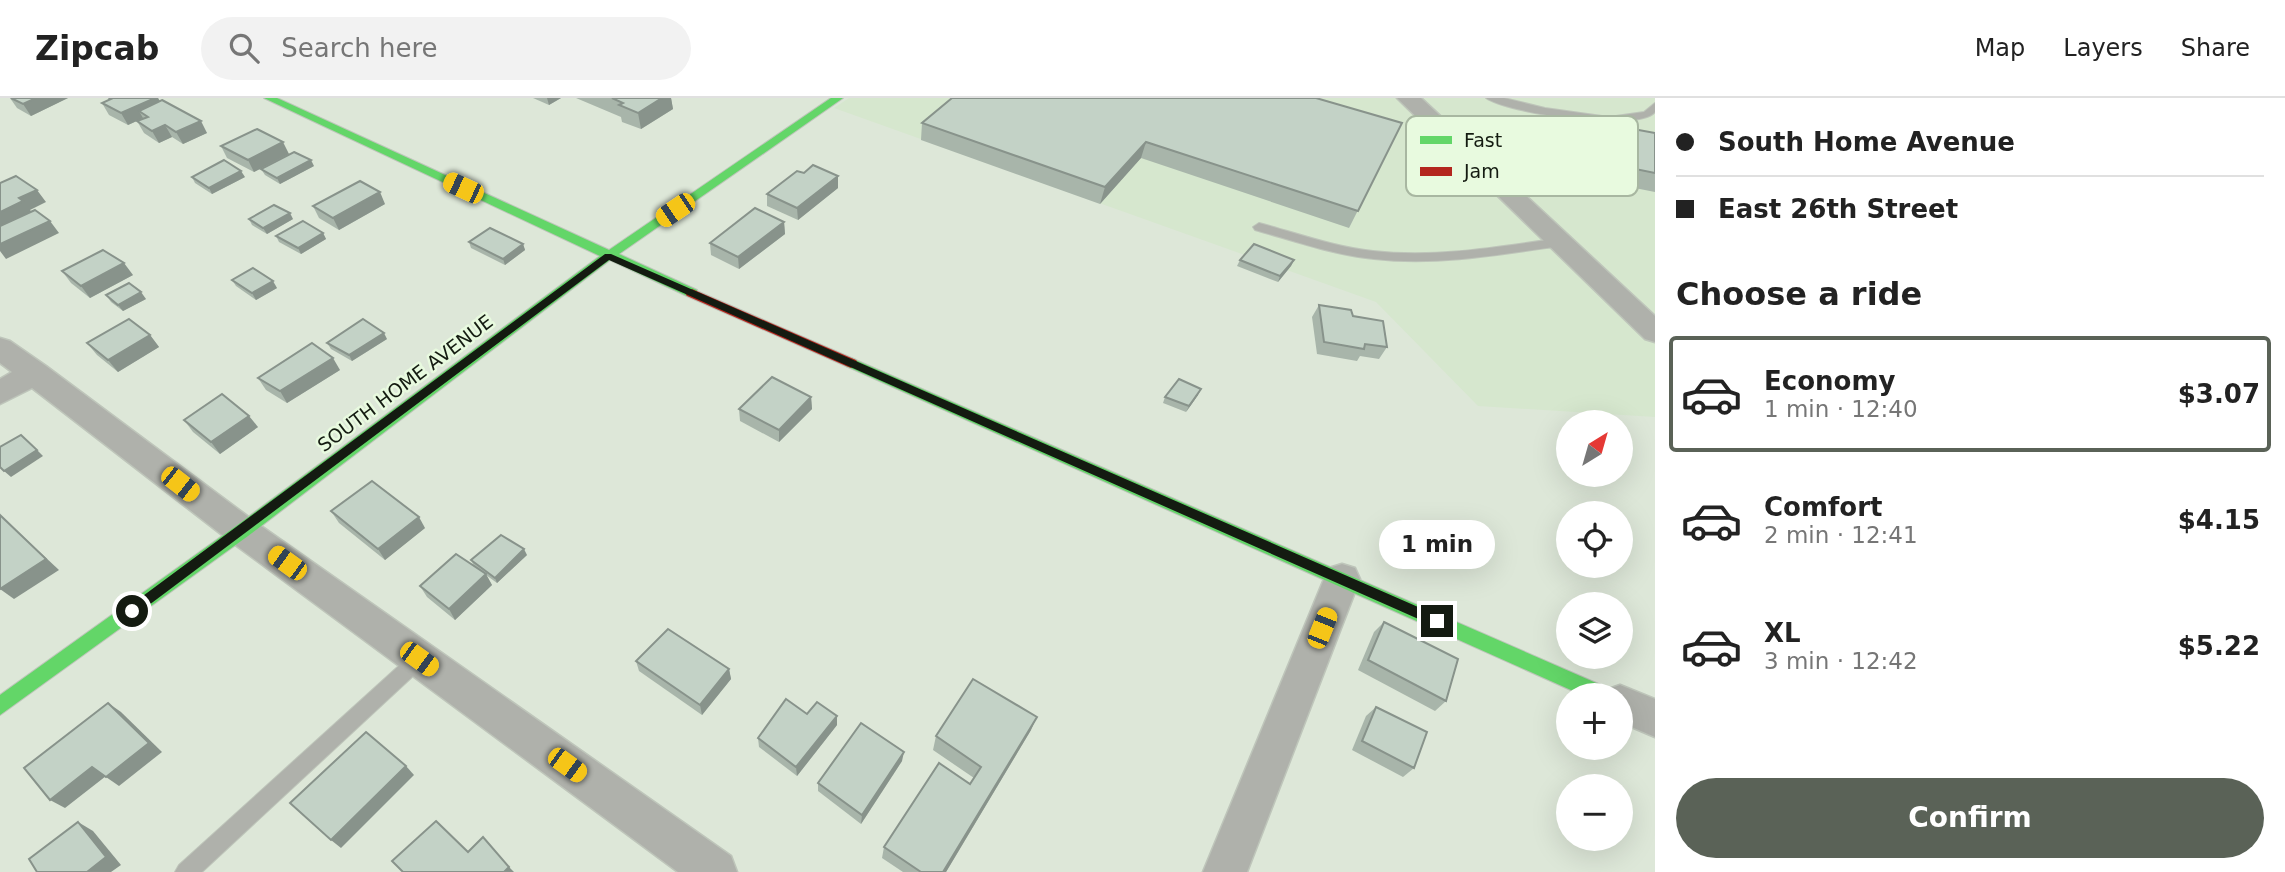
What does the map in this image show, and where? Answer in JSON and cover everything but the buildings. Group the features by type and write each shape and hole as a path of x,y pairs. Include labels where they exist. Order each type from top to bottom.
{"street":[{"path":"269,98 608,256 1576,683"},
{"path":"1408,98 1427,116"},
{"name":"SOUTH HOME AVENUE","path":"0,706 242,531 608,256 828,100"},
{"path":"1511,196 1655,332"},
{"path":"0,348 242,531 715,872"},
{"path":"0,393 35,373"},
{"path":"1225,872 1342,579"},
{"path":"1633,709 1655,718"}],"lane":[{"path":"1491,98 1545,111 1581,116"},
{"path":"1638,116 1647,115 1655,106"},
{"path":"1259,227 1348,251 1415,257 1489,252 1560,242"},
{"path":"186,872 419,659"}],"shaded area":[{"path":"849,98 1655,98 1655,417 1633,416 1633,410 1556,411 1478,406 1376,302 834,108"}],"traffic: fast":[{"path":"269,98 692,293"},
{"path":"0,706 242,531 608,256 838,98"},
{"path":"851,363 1576,683"}],"traffic: jam":[{"path":"692,293 851,363"}],"route":[{"path":"132,611 608,256 1437,621"}]}
